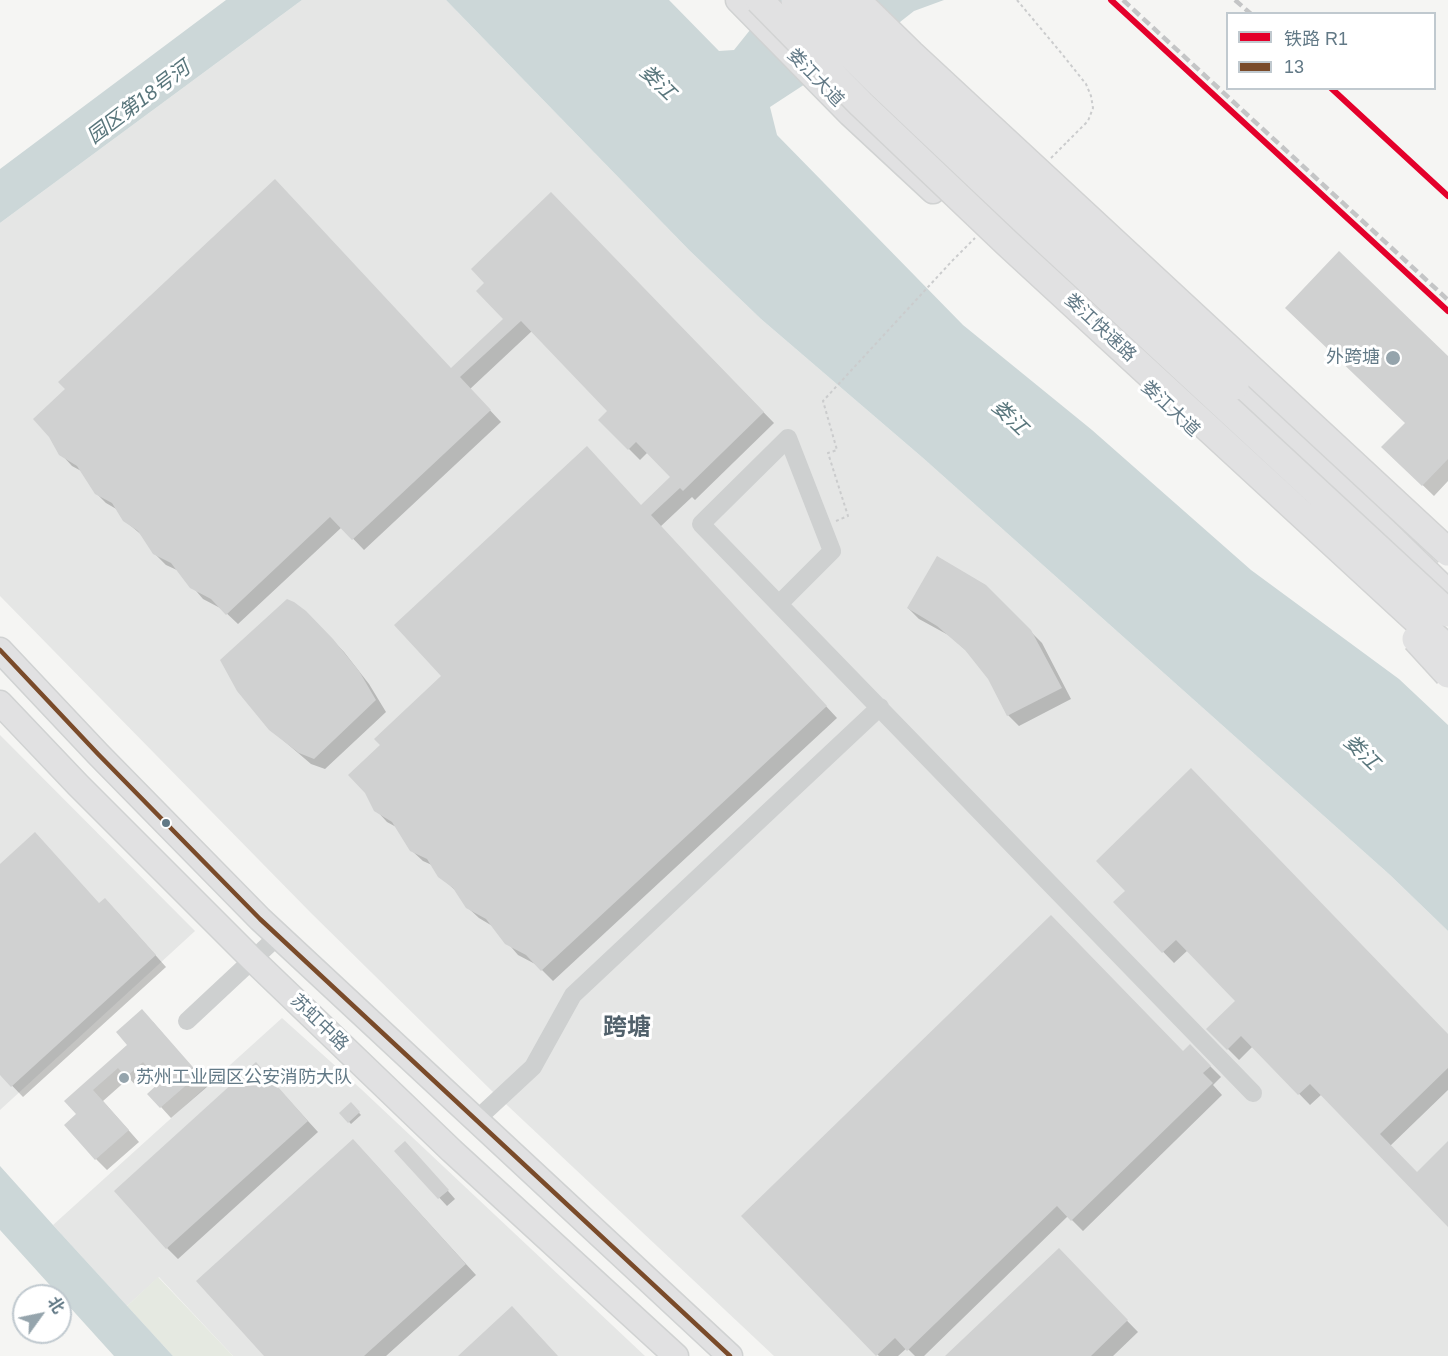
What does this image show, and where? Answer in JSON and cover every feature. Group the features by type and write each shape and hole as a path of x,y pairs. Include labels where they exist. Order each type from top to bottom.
{"highway":[{"name":"娄江快速路","path":"795,0 1027,223 1448,613"},
{"path":"824,0 894,69 1044,205 1235,386 1448,595"},
{"path":"856,0 911,54 1448,552"},
{"name":"娄江快速路","path":"749,4 861,104 998,234 1448,649"},
{"path":"1305,516 1448,674"}],"main road":[{"path":"814,0 1034,215 1448,595"},
{"name":"娄江大道","path":"749,4 850,114 1448,667"},
{"name":"苏虹中路","path":"0,650 98,754 278,936 730,1356"},
{"name":"苏虹中路","path":"0,703 78,785 252,959 452,1150 676,1356"}],"lane":[{"path":"779,604 832,551 788,438 701,524 1253,1093"},
{"path":"476,1120 533,1067 573,995 880,708"},
{"path":"187,1021 278,936"}],"path":[{"path":"1017,0 1086,84 1091,96 1093,108 1088,121 1065,142"},
{"path":"824,528 848,516 828,453 837,450 823,401 952,261"}],"shaded area":[{"path":"302,0 446,0 689,250 761,319 923,458 1390,875 1448,931 1448,1356 774,1356 492,1091 311,913 0,596 0,223"},
{"path":"0,735 195,931 0,1110"},
{"path":"282,1018 361,1089 645,1356 233,1356 159,1277 127,1306 53,1225"},
{"path":"158,1277 233,1356 173,1356 127,1306"}],"water":[{"name":"园区第18号河","path":"226,0 302,0 0,223 0,169"},
{"name":"娄江","path":"446,0 669,0 719,51 734,50 774,0 944,0 914,11 770,107 777,135 963,325 1092,430 1251,570 1399,679 1448,725 1448,931 1390,875 923,458 761,319 689,250"},
{"path":"0,1166 173,1356 114,1356 72,1310 72,1284 49,1284 0,1230"}],"building":[{"path":"275,179 451,368 503,319 476,291 484,283 471,269 551,192 764,412 683,491 680,488 651,515 827,706 541,971 526,955 505,944 486,919 466,908 453,888 438,877 427,859 410,851 392,822 374,811 365,793 348,775 380,745 374,739 441,676 394,625 587,446 641,505 670,477 636,442 628,450 598,420 607,411 521,321 460,377 491,410 352,540 330,517 226,615 211,599 190,588 171,563 153,554 138,531 123,521 112,503 95,494 77,466 59,455 49,437 33,419 65,389 58,382"},
{"name":"外跨塘","path":"1339,251 1448,356 1448,459 1422,486 1381,447 1405,423 1285,308"},
{"path":"937,556 986,585 1031,630 1062,688 1007,716 988,679 965,650 937,626 907,608"},
{"path":"287,599 306,611 333,639 359,671 376,700 314,759 299,753 269,730 237,691 220,660"},
{"path":"1191,768 1448,1034 1448,1068 1380,1134 1417,1172 1448,1141 1448,1227 1310,1084 1298,1095 1241,1036 1227,1050 1206,1029 1235,1001 1176,940 1162,953 1113,902 1125,891 1096,861"},
{"path":"35,832 99,903 105,898 156,955 11,1087 0,1075 0,864"},
{"path":"1051,915 1183,1051 1190,1044 1211,1066 1203,1073 1213,1083 1071,1221 1057,1206 907,1351 895,1338 876,1356 741,1216"},
{"path":"142,1009 199,1074 160,1108 147,1094 160,1082 143,1062 126,1077 118,1068 93,1090 129,1130 95,1160 64,1125 76,1114 64,1101 127,1045 116,1032"},
{"path":"256,1062 308,1121 166,1249 114,1191"},
{"path":"351,1102 360,1112 348,1123 339,1113"},
{"path":"353,1139 466,1264 364,1356 264,1356 196,1281"},
{"path":"405,1141 449,1190 438,1199 394,1151"},
{"path":"1059,1248 1128,1320 1091,1356 945,1356"},
{"path":"512,1306 558,1356 458,1356"}],"railway":[{"path":"1123,0 1448,300"},
{"path":"1235,0 1249,12"},
{"path":"1333,90 1448,196"}],"rail line":[{"name":"R1","path":"1111,0 1448,311"},
{"name":"R1","path":"1333,90 1448,196"}],"transit line":[{"name":"13","path":"0,650 98,754 260,919 730,1356"}],"place":[{"name":"外跨塘","path":"1393,358"},
{"name":"苏州工业园区公安消防大队","path":"124,1078"}],"district":[{"name":"跨塘","path":"627,1028"}]}
